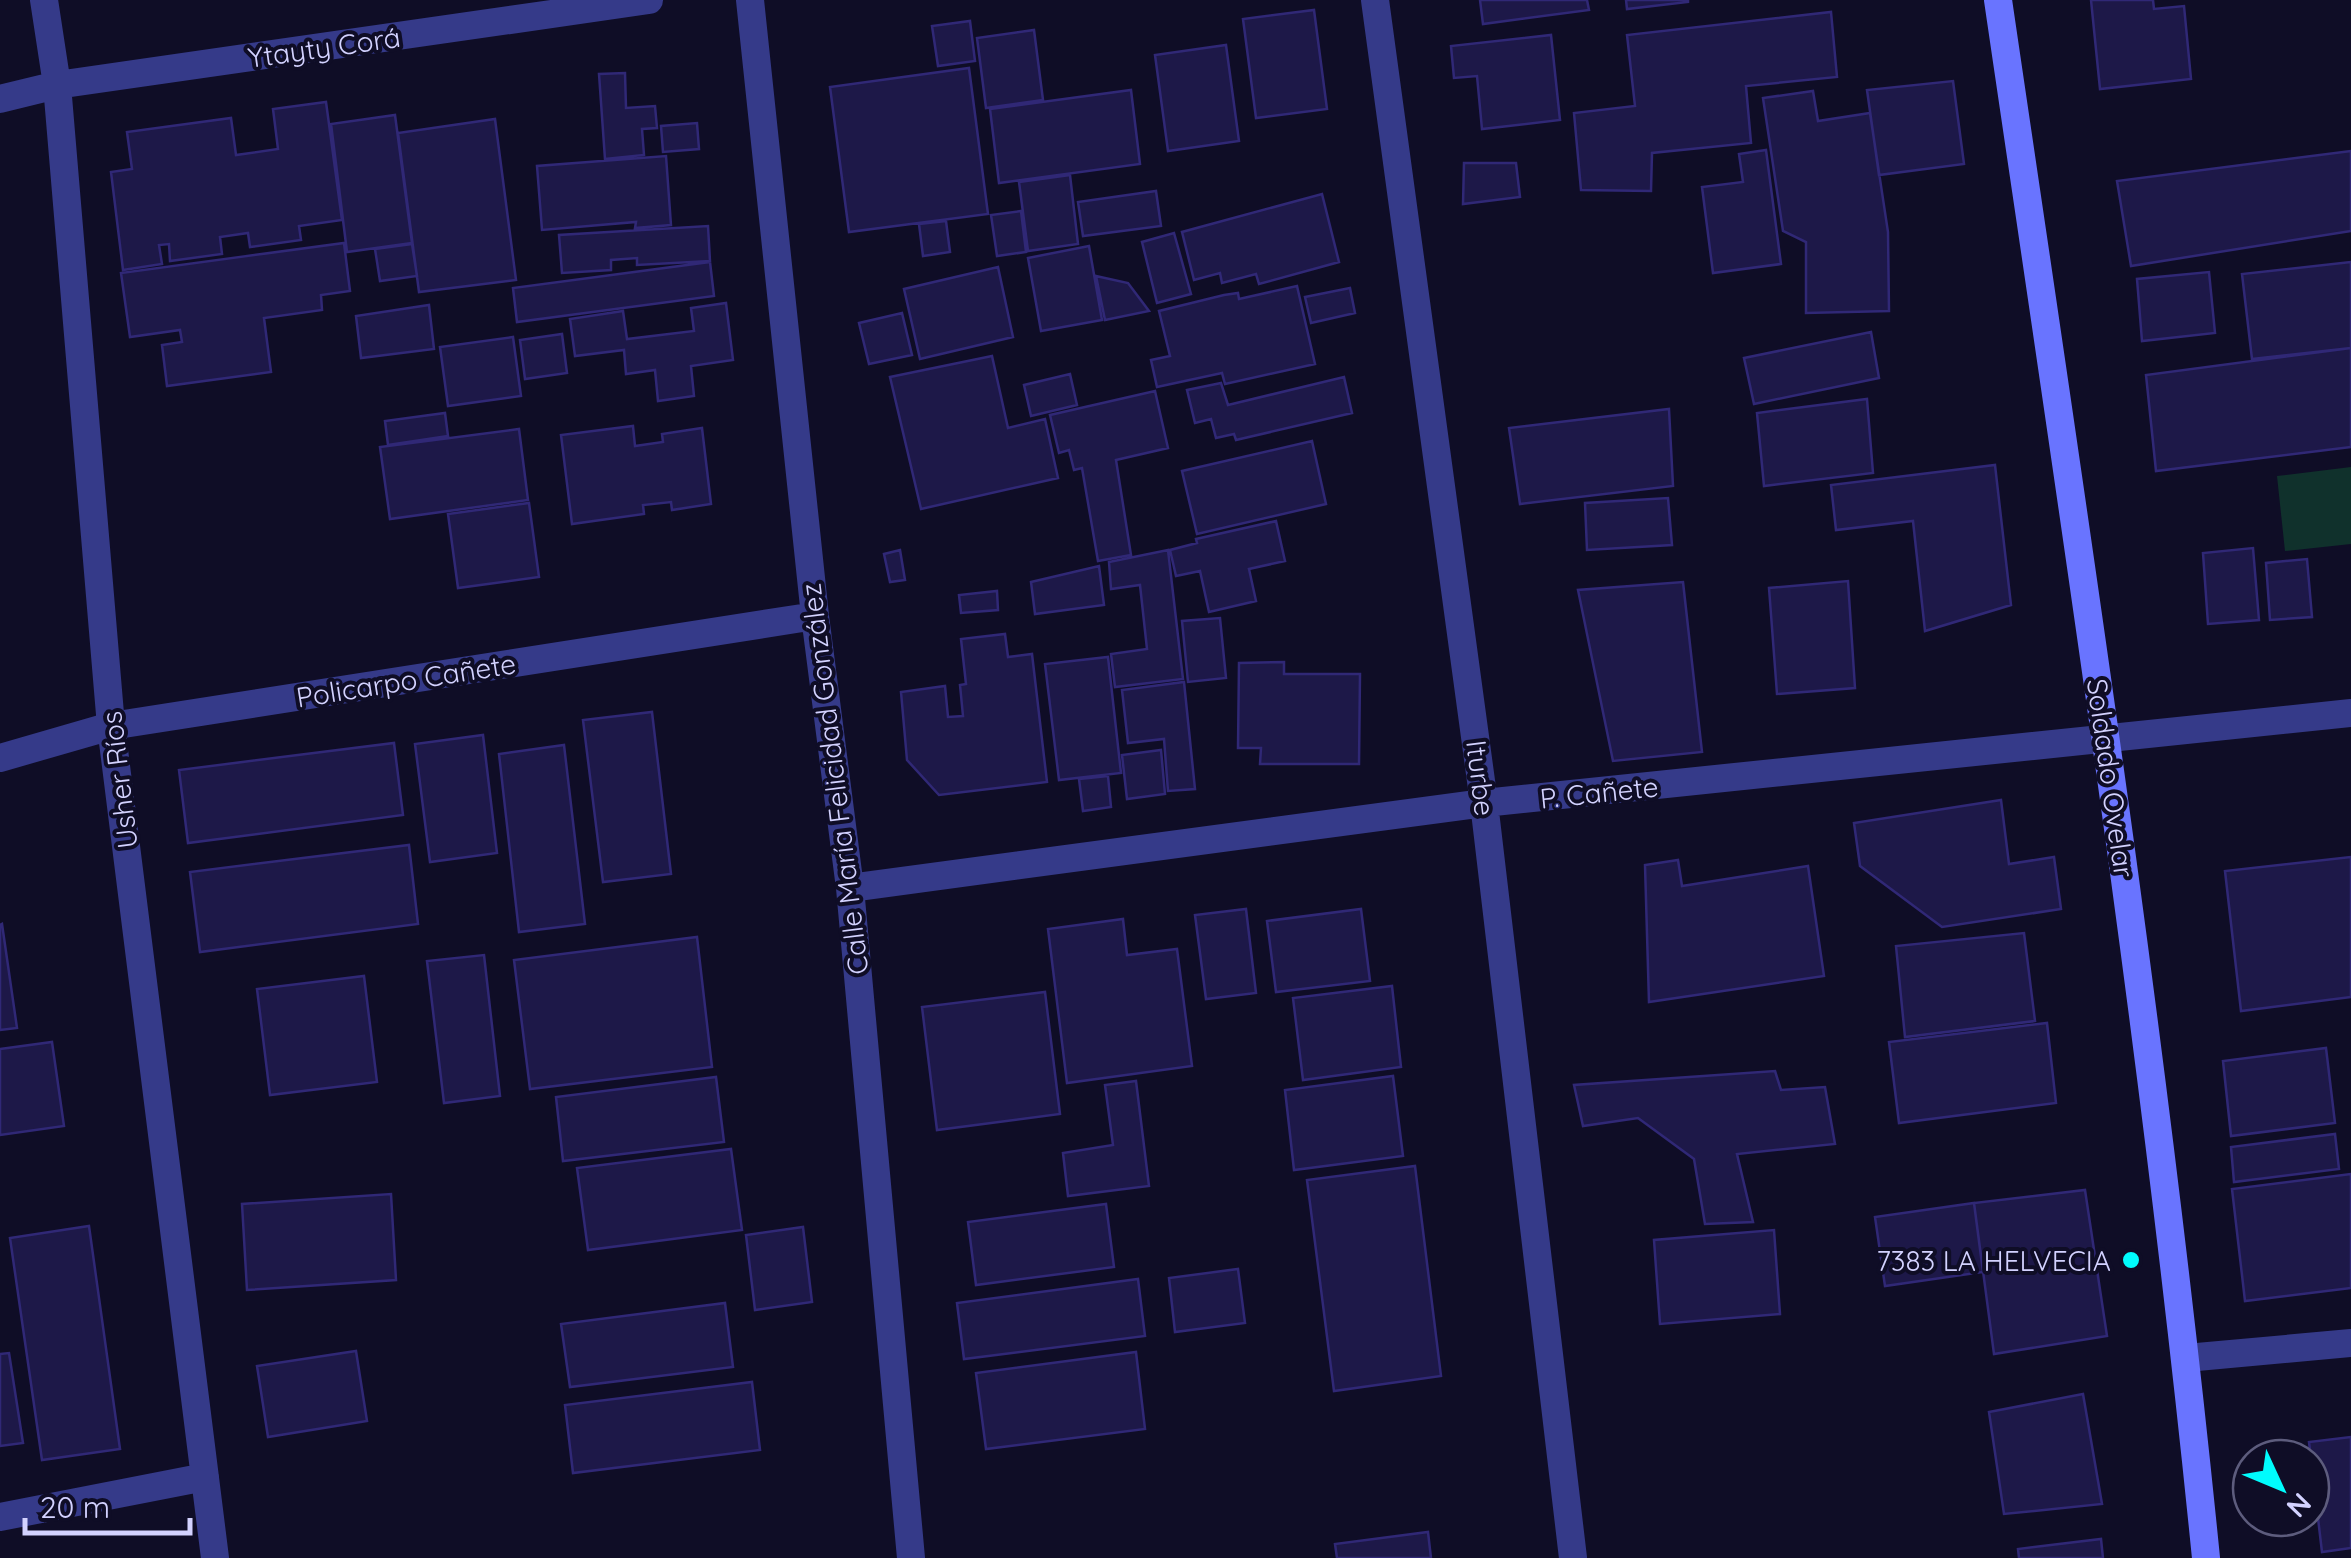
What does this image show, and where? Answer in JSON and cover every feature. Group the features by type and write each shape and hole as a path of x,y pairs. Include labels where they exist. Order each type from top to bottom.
{"main road":[{"name":"Soldado Ovelar","path":"1998,0 2107,740 2186,1358 2206,1558"}],"street":[{"name":"Usher Ríos","path":"44,0 57,85 111,726 215,1558"},
{"name":"Ytayty Corá","path":"0,99 57,85 649,0"},
{"name":"Calle María Felicidad González","path":"750,0 814,616 850,888 911,1558"},
{"name":"Iturbe","path":"1376,0 1484,803 1573,1558"},
{"name":"Policarpo Cañete","path":"0,758 111,726 814,616"},
{"name":"P. Cañete","path":"850,888 1484,803 2351,712"},
{"path":"2186,1358 2351,1343"},
{"path":"0,1517 205,1477"}],"green space":[{"path":"2351,467 2351,544 2285,551 2277,476"}],"building":[{"path":"1480,0 1587,0 1589,10 1483,24"},
{"path":"1626,0 1688,0 1688,2 1627,9"},
{"path":"2091,0 2153,0 2154,9 2184,6 2191,79 2100,89"},
{"path":"1314,10 1327,109 1256,118 1243,19"},
{"path":"1831,12 1837,77 1746,86 1751,143 1652,153 1651,191 1581,190 1574,113 1635,106 1627,35"},
{"path":"970,21 975,61 938,66 932,26"},
{"path":"1034,30 1043,100 986,108 977,38"},
{"path":"1551,35 1560,120 1482,129 1477,76 1454,78 1451,46"},
{"path":"1226,45 1239,141 1168,151 1155,55"},
{"path":"969,68 988,214 849,232 830,87"},
{"path":"625,73 626,108 655,106 657,128 642,129 644,155 605,159 599,74"},
{"path":"1953,81 1964,164 1879,175 1867,90"},
{"path":"1131,90 1140,164 999,183 990,109"},
{"path":"1813,91 1818,121 1870,113 1888,232 1889,311 1806,313 1806,242 1783,231 1763,98"},
{"path":"326,102 342,220 299,226 301,240 250,247 248,233 220,237 222,254 170,261 169,244 159,245 162,264 123,270 111,172 132,169 127,132 231,118 236,155 278,149 273,109"},
{"path":"395,115 412,243 347,252 331,124"},
{"path":"495,119 516,280 419,292 398,133"},
{"path":"697,123 699,149 663,152 661,126"},
{"path":"1766,150 1781,264 1713,273 1702,187 1743,182 1739,154"},
{"path":"2351,151 2351,231 2131,266 2117,181"},
{"path":"666,156 671,225 635,228 636,222 542,230 537,166"},
{"path":"1464,163 1516,163 1520,197 1463,204"},
{"path":"1070,175 1078,244 1028,251 1019,182"},
{"path":"1156,191 1161,226 1083,236 1078,202"},
{"path":"1322,194 1339,262 1259,284 1256,274 1222,283 1220,273 1194,280 1182,232"},
{"path":"1021,211 1026,252 997,256 991,215"},
{"path":"946,221 950,252 923,256 919,224"},
{"path":"708,226 710,261 637,265 637,258 611,260 611,270 562,273 559,235"},
{"path":"1174,233 1191,294 1157,303 1142,242"},
{"path":"344,243 350,291 321,295 322,310 264,318 271,372 167,386 162,345 182,342 180,330 130,337 121,273"},
{"path":"412,244 417,276 380,281 375,249"},
{"path":"1089,246 1102,320 1041,331 1028,258"},
{"path":"710,262 714,296 517,322 513,288"},
{"path":"2351,262 2351,348 2252,359 2242,274"},
{"path":"998,267 1013,337 920,359 904,289"},
{"path":"2209,272 2215,333 2142,341 2137,279"},
{"path":"1096,276 1128,283 1149,311 1105,320"},
{"path":"1297,286 1315,364 1225,384 1222,373 1157,387 1151,360 1170,356 1159,311 1224,295 1238,293 1239,299"},
{"path":"1350,288 1355,313 1311,323 1305,297"},
{"path":"726,303 733,360 691,366 694,396 658,401 655,370 626,374 624,350 575,356 570,319 623,311 627,339 694,331 691,308"},
{"path":"429,305 434,349 361,358 356,316"},
{"path":"902,313 912,355 869,364 859,323"},
{"path":"1871,332 1879,378 1754,404 1744,358"},
{"path":"562,334 567,373 525,379 520,340"},
{"path":"513,337 521,396 448,406 440,347"},
{"path":"2351,348 2351,447 2156,471 2146,375"},
{"path":"992,356 1008,428 1045,419 1058,478 921,509 890,377"},
{"path":"1070,374 1077,405 1031,416 1024,385"},
{"path":"1344,377 1352,413 1236,440 1234,434 1216,438 1211,419 1195,423 1187,390 1221,383 1228,405"},
{"path":"1155,391 1168,448 1116,460 1131,555 1098,561 1082,468 1074,470 1069,450 1059,453 1050,415"},
{"path":"1867,399 1873,473 1764,486 1757,413"},
{"path":"1669,409 1673,486 1520,504 1509,428"},
{"path":"445,413 448,436 388,445 385,421"},
{"path":"633,426 635,446 663,442 662,434 702,428 711,504 672,510 671,502 643,505 644,514 572,524 561,435"},
{"path":"519,429 528,500 390,519 380,447"},
{"path":"1312,441 1326,504 1197,534 1182,471"},
{"path":"1995,465 2011,605 1925,631 1913,521 1836,530 1831,485"},
{"path":"1668,498 1672,545 1587,550 1585,503"},
{"path":"529,503 539,577 458,588 448,514"},
{"path":"1276,521 1285,561 1249,569 1256,601 1209,612 1200,571 1176,576 1170,550 1197,543 1196,539"},
{"path":"2253,548 2259,620 2208,624 2203,553"},
{"path":"900,550 905,580 890,582 884,554"},
{"path":"1168,550 1183,679 1115,687 1111,654 1147,649 1140,585 1111,589 1109,562"},
{"path":"2307,559 2312,617 2270,620 2266,563"},
{"path":"1099,566 1104,605 1035,614 1031,582"},
{"path":"1848,581 1855,688 1777,694 1769,588"},
{"path":"1683,582 1702,752 1613,761 1578,590"},
{"path":"997,591 998,610 961,613 959,595"},
{"path":"1220,618 1226,678 1188,682 1182,621"},
{"path":"1005,634 1008,657 1032,654 1047,782 939,795 907,760 901,692 945,686 948,717 963,716 960,685 966,684 961,639"},
{"path":"1108,657 1121,773 1059,780 1045,664"},
{"path":"1284,662 1284,674 1360,674 1359,764 1260,764 1261,748 1238,748 1239,663"},
{"path":"1184,682 1195,789 1168,791 1164,739 1128,743 1122,690"},
{"path":"652,712 671,874 603,882 583,720"},
{"path":"483,735 497,853 430,862 415,744"},
{"path":"394,743 403,815 188,843 179,770"},
{"path":"564,745 585,924 519,932 499,754"},
{"path":"1161,750 1165,794 1127,799 1122,755"},
{"path":"1108,776 1111,807 1083,811 1079,779"},
{"path":"2001,800 2009,864 2054,857 2061,909 1942,927 1860,866 1854,823"},
{"path":"409,845 418,924 200,952 190,872"},
{"path":"2351,857 2351,997 2241,1011 2225,871"},
{"path":"1678,860 1682,886 1808,866 1824,976 1649,1002 1645,865"},
{"path":"1246,909 1256,993 1206,999 1195,915"},
{"path":"1361,909 1370,981 1276,992 1267,921"},
{"path":"1123,919 1127,955 1177,949 1192,1066 1067,1083 1048,929"},
{"path":"0,925 17,1028 0,1030"},
{"path":"2024,933 2035,1021 1905,1037 1896,946"},
{"path":"697,937 712,1067 530,1089 514,960"},
{"path":"484,955 500,1096 444,1103 427,961"},
{"path":"364,976 377,1082 270,1095 257,989"},
{"path":"1392,986 1401,1067 1303,1080 1293,998"},
{"path":"1045,992 1060,1114 937,1130 922,1007"},
{"path":"2047,1023 2056,1103 1899,1123 1889,1042"},
{"path":"52,1042 64,1126 0,1135 0,1049"},
{"path":"2326,1048 2335,1123 2231,1136 2223,1061"},
{"path":"1775,1071 1781,1090 1825,1087 1835,1144 1737,1154 1753,1222 1705,1224 1694,1159 1638,1118 1583,1126 1574,1085"},
{"path":"1393,1076 1403,1156 1294,1170 1285,1090"},
{"path":"716,1077 724,1142 563,1161 556,1097"},
{"path":"1136,1081 1149,1186 1068,1196 1063,1153 1113,1145 1105,1085"},
{"path":"2335,1134 2339,1169 2234,1182 2231,1147"},
{"path":"731,1149 742,1230 588,1250 577,1168"},
{"path":"1415,1166 1441,1376 1334,1391 1307,1180"},
{"path":"2351,1174 2351,1288 2245,1301 2232,1189"},
{"path":"2085,1190 2107,1336 1994,1354 1974,1203"},
{"path":"391,1194 396,1280 247,1290 242,1204"},
{"path":"1974,1203 1983,1272 1885,1286 1875,1217"},
{"path":"1106,1204 1114,1267 976,1285 968,1222"},
{"path":"89,1226 120,1449 42,1460 10,1238"},
{"path":"803,1227 812,1302 755,1310 746,1235"},
{"path":"1774,1230 1780,1314 1660,1324 1654,1240"},
{"path":"1238,1269 1245,1323 1175,1332 1169,1278"},
{"path":"1138,1279 1145,1336 964,1359 957,1303"},
{"path":"725,1303 733,1367 570,1387 561,1324"},
{"path":"356,1351 367,1421 268,1437 257,1366"},
{"path":"1136,1352 1145,1429 986,1449 976,1373"},
{"path":"9,1353 23,1443 0,1446 0,1354"},
{"path":"752,1382 760,1450 573,1473 565,1405"},
{"path":"2083,1394 2102,1504 2004,1514 1989,1412"},
{"path":"2351,1437 2351,1548 2322,1552 2320,1538 2331,1538 2331,1439"},
{"path":"1428,1532 1431,1558 1337,1558 1335,1544"},
{"path":"2101,1539 2103,1558 2019,1558 2018,1549"}],"place":[{"name":"7383 LA HELVECIA","path":"2131,1260"}]}
